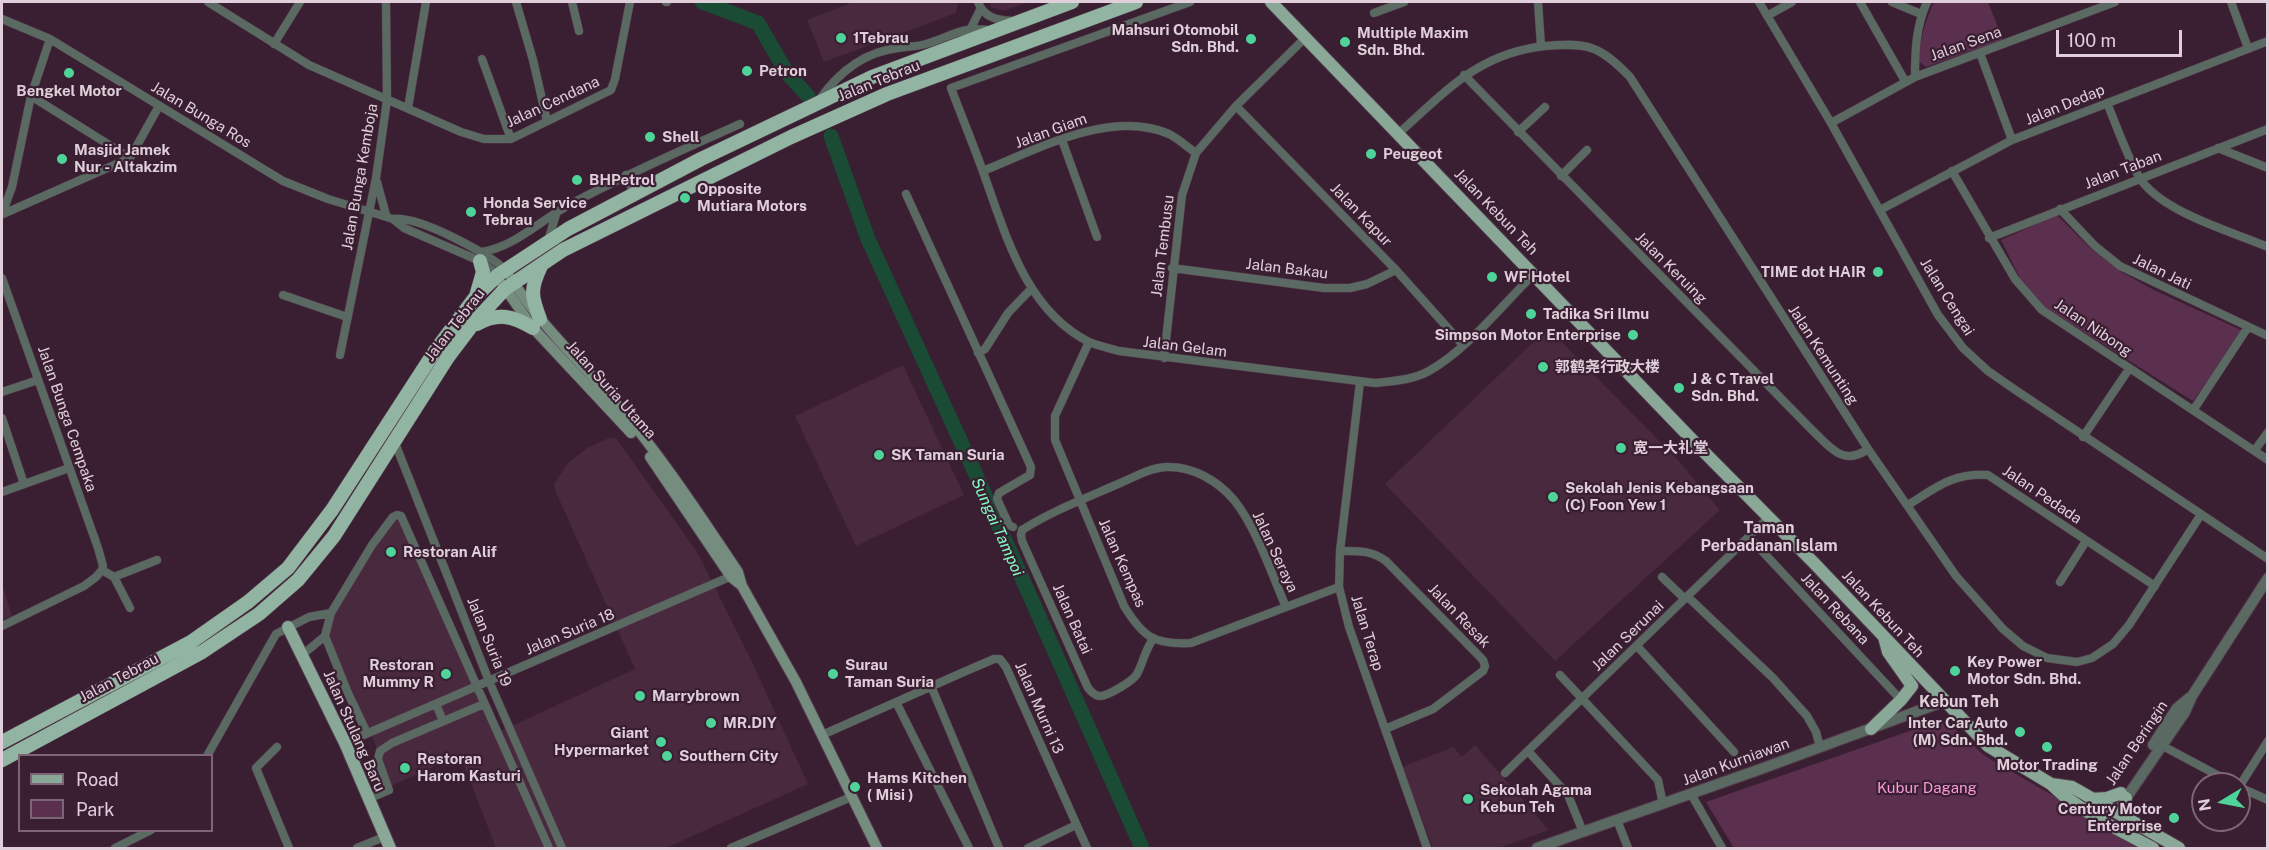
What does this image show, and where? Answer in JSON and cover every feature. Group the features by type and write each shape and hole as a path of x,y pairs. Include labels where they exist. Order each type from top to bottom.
{"highway":[{"name":"Jalan Tebrau","path":"2,742 191,642 248,602 288,568 332,510 435,351 477,295 502,273 548,242 634,194 701,159 872,77 1072,2"},
{"name":"Jalan Tebrau","path":"2,760 202,652 260,614 298,580 334,536 448,357 470,328 509,286 563,249 650,205 878,98 1136,2"},
{"path":"477,295 483,272 480,256"},
{"path":"470,328 501,315 536,324 532,286 542,264"}],"main road":[{"name":"Jalan Kebun Teh","path":"1260,2 1285,27 1304,38"},
{"name":"Jalan Kebun Teh","path":"1271,2 1988,746 2051,784 2089,813 2154,849"},
{"name":"Jalan Suria Utama","path":"502,273 536,324 640,442 735,574 791,673 877,849"},
{"name":"Jalan Stulang Baru","path":"288,627 345,743 387,843"},
{"path":"1871,729 1912,686 1888,652 1884,636"},
{"name":"Jalan Kebun Teh","path":"2051,784 2072,787 2179,849"},
{"path":"2090,799 2124,796 2131,821"},
{"path":"2089,813 2103,816 2112,812 2137,839"}],"street":[{"name":"Jalan Cendana","path":"208,2 309,65 461,132 484,139 511,139 611,90 630,2"},
{"path":"274,44 300,2"},
{"name":"Jalan Bunga Kemboja","path":"340,355 376,178 387,100 386,2"},
{"path":"408,108 426,2"},
{"path":"516,2 533,60 547,121"},
{"path":"572,2 579,31"},
{"name":"Jalan Gelam","path":"1190,2 951,88 1008,242 1031,289 1044,306 1063,324 1089,342 1119,351 1375,383 1402,380 1428,371 1463,345 1534,274"},
{"path":"1374,13 1404,2"},
{"path":"1538,2 1541,46"},
{"name":"Jalan Cengai","path":"1759,2 1831,123 1938,315 1963,348 1988,371 2200,516 2268,559"},
{"path":"1767,16 1792,2"},
{"path":"1860,2 1905,81"},
{"path":"1892,2 1921,14"},
{"path":"1915,77 1915,46 1921,14 1927,2"},
{"name":"Jalan Sena","path":"1831,123 1905,81 2115,2"},
{"path":"2231,2 2248,48"},
{"path":"972,28 979,5 993,18 1017,22"},
{"name":"Jalan Bunga Ros","path":"2,19 50,39 284,181 328,199 390,217 404,228 480,256 502,273"},
{"path":"816,104 828,87 851,65 860,60 899,47 925,45 972,28 992,31"},
{"name":"Jalan Tembusu","path":"1164,358 1172,268 1182,195 1196,153 1236,106 1304,38"},
{"path":"2,214 12,187 31,96 50,39"},
{"name":"Jalan Dedap","path":"1880,210 2012,140 2268,41"},
{"name":"Jalan Kemunting","path":"1399,133 1464,75 1498,56 1541,46 1579,44 1592,46 1612,57 1630,77 1868,449 1956,576 2003,629 2023,646 2047,658 2077,662 2092,658 2113,644 2130,625 2200,516"},
{"path":"1980,53 2012,140"},
{"path":"482,59 511,139"},
{"name":"Jalan Keruing","path":"1464,75 1812,430 1841,456 1854,457 1868,449"},
{"path":"31,96 130,158"},
{"path":"2107,103 2140,178 2165,203 2268,247"},
{"path":"2,214 130,158 159,106"},
{"name":"Jalan Kapur","path":"1236,106 1396,270 1463,345"},
{"path":"1518,132 1545,107"},
{"path":"480,256 502,248 557,211 626,175 740,124"},
{"name":"Jalan Giam","path":"983,171 1086,131 1111,126 1143,128 1172,135 1196,153"},
{"name":"Jalan Taban","path":"1989,238 2268,129"},
{"path":"1062,140 1097,237"},
{"path":"694,144 701,159"},
{"path":"2218,148 2268,168"},
{"path":"1561,176 1587,150"},
{"name":"Jalan Nibong","path":"1952,171 2015,279 2042,310 2268,460"},
{"path":"626,175 634,194"},
{"path":"376,178 390,217"},
{"path":"906,194 1031,467 1030,475 999,494 997,499 1009,525 1013,527"},
{"name":"Jalan Jati","path":"2060,209 2095,246 2120,266 2268,336"},
{"path":"548,242 557,211"},
{"name":"Jalan Bakau","path":"1172,268 1324,288 1366,284 1396,270"},
{"name":"Jalan Bunga Cempaka","path":"2,278 99,548 102,570"},
{"path":"978,353 985,349 1008,312 1031,289"},
{"path":"283,295 347,317"},
{"path":"2193,409 2248,327"},
{"name":"Jalan Kempas","path":"1089,342 1055,416 1055,440 1124,606 1146,636 1153,639"},
{"path":"2084,437 2129,369"},
{"path":"2,392 38,380"},
{"name":"Jalan Terap","path":"1360,382 1340,551 1339,587 1349,627 1427,849"},
{"path":"2,418 24,484"},
{"path":"2255,450 2268,432"},
{"name":"Jalan Suria 19","path":"395,443 489,681 562,849"},
{"name":"Jalan Seraya","path":"1080,500 1149,471 1165,467 1187,469 1210,478 1233,499 1246,517 1286,607"},
{"path":"2,492 69,468"},
{"name":"Jalan Pedada","path":"1908,505 1953,478 1971,474 1988,475 2155,586"},
{"name":"Jalan Batai","path":"1080,500 1029,526 1023,530 1021,535 1088,688 1094,694 1101,696 1136,676 1145,650 1153,639"},
{"path":"302,655 325,636 331,613 372,545 393,517 400,516 549,849"},
{"name":"Jalan Serunai","path":"1505,773 1768,518"},
{"name":"Jalan Rebana","path":"1749,537 1901,700"},
{"path":"2060,582 2086,541"},
{"name":"Jalan Resak","path":"1340,551 1364,551 1376,554 1386,561 1483,660 1485,666 1482,671 1434,709 1385,729"},
{"path":"114,578 157,560"},
{"path":"2,626 84,586 96,578 102,570 114,578 130,608"},
{"name":"Jalan Suria 18","path":"345,743 735,574"},
{"path":"1662,577 1773,678 1807,716 1816,732 1820,747"},
{"name":"Jalan Beringin","path":"2112,812 2185,712 2192,696 2268,578"},
{"path":"1153,639 1170,644 1191,643 1339,587"},
{"path":"208,754 273,638 288,627 309,617 331,613"},
{"path":"325,636 367,733"},
{"path":"1637,646 1734,752"},
{"name":"Jalan Murni 13","path":"822,735 988,661 1000,659 1006,667 1087,849"},
{"path":"1560,675 1658,780 1663,804"},
{"path":"931,686 999,849"},
{"name":"Jalan Beringin","path":"2124,796 2177,708 2192,696"},
{"name":"Jalan Kurniawan","path":"1537,849 1555,845 1583,832 1945,701"},
{"path":"896,702 969,849"},
{"path":"436,704 443,721"},
{"path":"368,799 389,790 378,759 380,751 392,743 484,704"},
{"path":"2248,772 2268,741"},
{"path":"2161,745 2212,772"},
{"path":"277,747 256,768 289,849"},
{"path":"1528,751 1568,795 1583,832"},
{"path":"2251,792 2268,800"},
{"path":"1691,794 1722,849"},
{"path":"731,849 851,797"},
{"path":"1617,820 1628,849"},
{"path":"1028,849 1076,825"},
{"path":"115,849 149,832"},
{"path":"357,849 387,843"}],"shaded area":[{"path":"853,2 958,3 956,13 824,62 807,20"},
{"path":"989,2 1028,2 1004,11 991,7"},
{"name":"Sekolah Jenis Kebangsaan (C) Foon Yew 1","path":"1548,328 1678,460 1720,510 1555,661 1385,484"},
{"name":"SK Taman Suria","path":"903,365 964,495 856,546 795,416"},
{"path":"609,438 617,439 699,555 752,662 808,784 666,848 496,848 460,755 391,786 369,728 349,689 328,635 334,614 376,544 398,518 494,734 635,669 554,484 567,464 587,448"},
{"path":"2,584 12,616 2,620"},
{"name":"Sekolah Agama Kebun Teh","path":"1475,745 1549,830 1499,848 1433,848 1402,767 1453,747 1462,757"}],"green space":[{"path":"1934,2 1988,2 2003,40 1926,67 1918,61 1926,23"},
{"path":"2057,215 2090,248 2123,273 2154,290 2241,330 2241,334 2193,401 2044,307 2020,278 2001,240"},
{"name":"Kubur Dagang","path":"1941,720 1949,724 1985,756 2143,848 1734,848 1706,802"}],"waterway":[{"name":"Sungai Tampoi","path":"702,2 758,23 787,73 808,96"},
{"name":"Sungai Tampoi","path":"831,136 868,239 1142,848"}],"place":[{"name":"1Tebrau","path":"841,38"},
{"name":"Mahsuri Otomobil Sdn. Bhd.","path":"1251,39"},
{"name":"Multiple Maxim Sdn. Bhd.","path":"1345,42"},
{"name":"Petron","path":"747,71"},
{"name":"Bengkel Motor","path":"69,73"},
{"name":"Shell","path":"650,137"},
{"name":"Peugeot","path":"1371,154"},
{"name":"Masjid Jamek Nur - Altakzim","path":"62,159"},
{"name":"BHPetrol","path":"577,180"},
{"name":"Opposite Mutiara Motors","path":"685,198"},
{"name":"Honda Service Tebrau","path":"471,212"},
{"name":"TIME dot HAIR","path":"1878,272"},
{"name":"WF Hotel","path":"1492,277"},
{"name":"Tadika Sri Ilmu","path":"1531,314"},
{"name":"Simpson Motor Enterprise","path":"1633,335"},
{"name":"郭鹤尧行政大楼","path":"1543,367"},
{"name":"J & C Travel Sdn. Bhd.","path":"1679,388"},
{"name":"宽一大礼堂","path":"1621,448"},
{"name":"SK Taman Suria","path":"879,455"},
{"name":"Sekolah Jenis Kebangsaan (C) Foon Yew 1","path":"1553,497"},
{"name":"Restoran Alif","path":"391,552"},
{"name":"Key Power Motor Sdn. Bhd.","path":"1955,671"},
{"name":"Restoran Mummy R","path":"446,674"},
{"name":"Surau Taman Suria","path":"833,674"},
{"name":"Marrybrown","path":"640,696"},
{"name":"MR.DIY","path":"711,723"},
{"name":"Inter Car Auto (M) Sdn. Bhd.","path":"2020,732"},
{"name":"Giant Hypermarket","path":"661,742"},
{"name":"Motor Trading","path":"2047,747"},
{"name":"Southern City","path":"667,756"},
{"name":"Restoran Harom Kasturi","path":"405,768"},
{"name":"Hams Kitchen ( Misi )","path":"855,787"},
{"name":"Sekolah Agama Kebun Teh","path":"1468,799"},
{"name":"Century Motor Enterprise","path":"2174,818"}],"district":[{"name":"Taman Perbadanan Islam","path":"1769,537"},
{"name":"Kebun Teh","path":"1959,702"}]}
